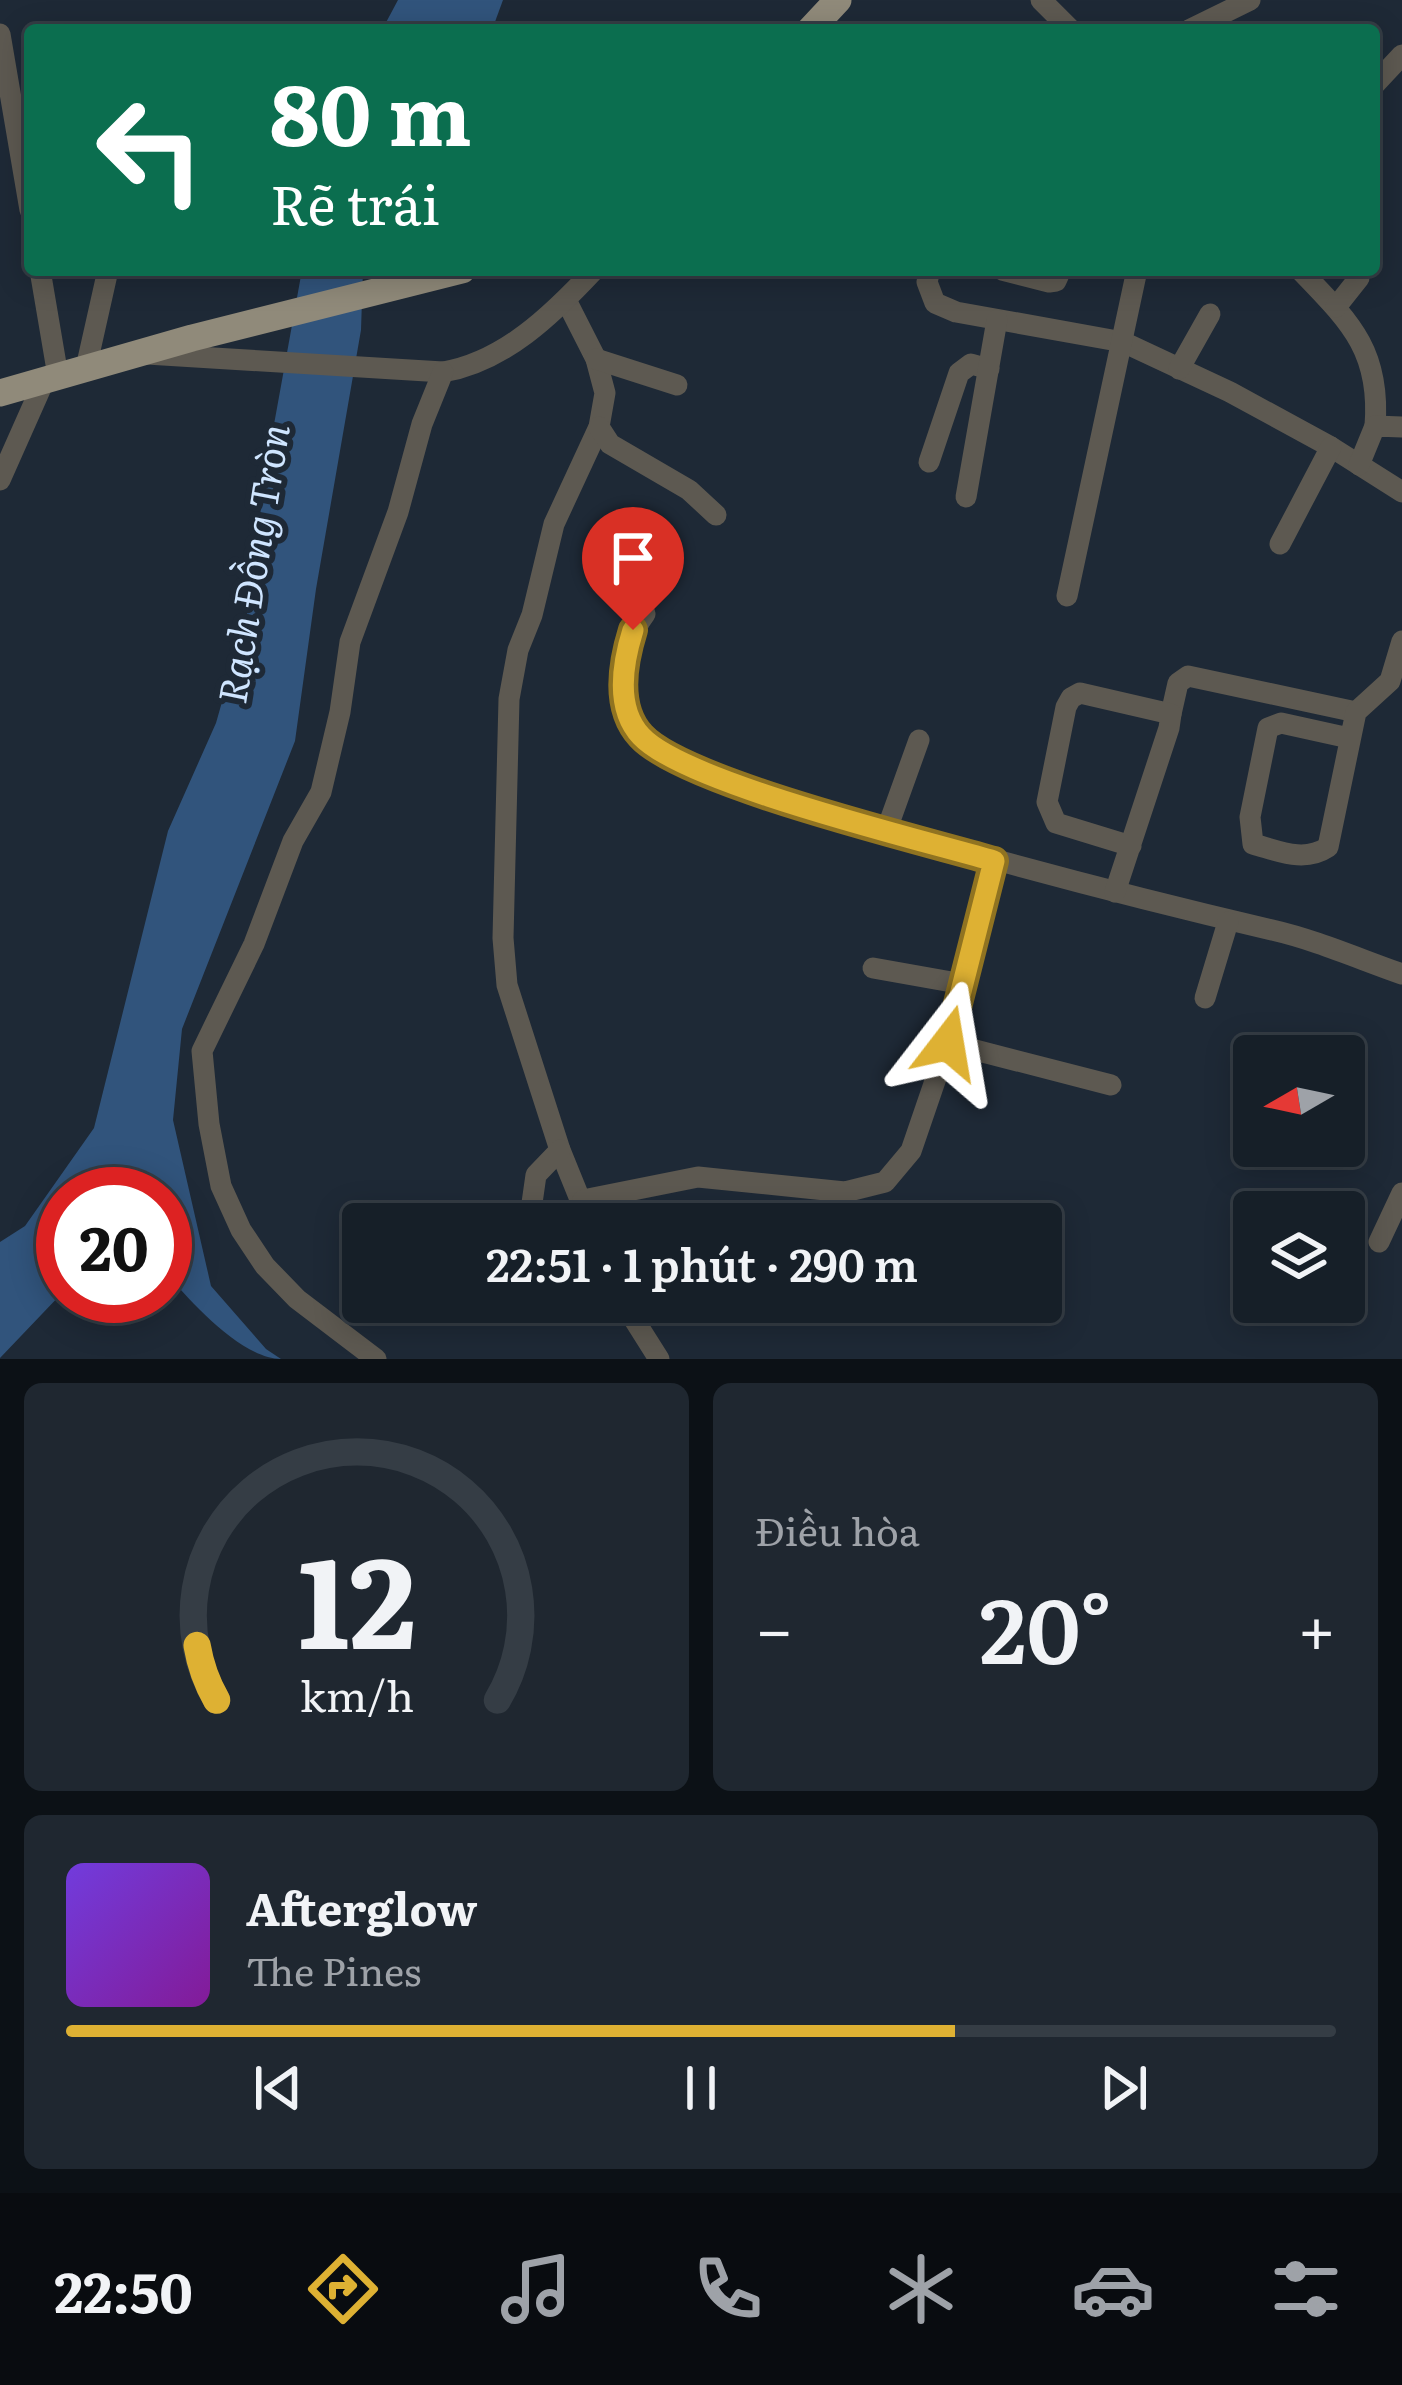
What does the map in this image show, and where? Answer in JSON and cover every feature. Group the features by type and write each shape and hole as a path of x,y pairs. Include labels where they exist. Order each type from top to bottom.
{"main road":[{"path":"816,24 838,0"},
{"path":"0,393 134,353 197,348 438,276"}],"street":[{"path":"1041,0 1066,24"},
{"path":"1201,24 1250,0"},
{"path":"0,34 24,175"},
{"path":"1380,79 1402,56"},
{"path":"0,480 51,378 41,276"},
{"path":"86,368 107,276"},
{"path":"197,348 443,372 474,366 492,356 566,300 588,276"},
{"path":"928,276 935,303 997,320 1123,343 1331,448 1402,492"},
{"path":"1026,276 1049,282 1058,276"},
{"path":"1067,596 1136,276"},
{"path":"1306,276 1360,335 1376,393 1375,426 1359,465"},
{"path":"1336,307 1359,278"},
{"path":"566,300 596,359 605,394 599,428 554,524 532,615 518,650 509,699 503,938 507,985 560,1150 584,1203"},
{"path":"1179,369 1210,314"},
{"path":"966,497 997,320"},
{"path":"596,359 677,385"},
{"path":"929,462 959,373 970,364 989,369"},
{"path":"376,1359 297,1299 241,1230 221,1186 202,1051 254,944 293,841 321,792 350,642 443,372"},
{"path":"1375,426 1402,427"},
{"path":"599,428 610,444 688,490 716,515"},
{"path":"1280,544 1331,448"},
{"path":"645,614 633,630 623,662 625,701 638,733 663,754 748,788 994,861 1275,930 1402,974"},
{"path":"1348,738 1281,723 1268,728 1250,817 1252,844 1292,855 1315,855 1328,847 1356,712 1396,683 1402,641"},
{"path":"1115,892 1178,683 1188,676 1356,712"},
{"path":"1131,846 1056,823 1049,814 1047,802 1066,707 1080,693 1171,714"},
{"path":"887,829 919,740"},
{"path":"583,1200 698,1177 845,1192 885,1182 911,1151 948,1043 994,861"},
{"path":"1205,998 1228,922"},
{"path":"873,968 963,985"},
{"path":"948,1043 1112,1085"},
{"path":"532,1203 536,1175 560,1150"},
{"path":"1378,1242 1402,1193"},
{"path":"636,1323 659,1359"}],"water":[{"path":"398,0 503,0 494,24 385,24"},
{"name":"Rạch Đồng Tròn","path":"301,276 363,276 361,330 295,741 182,1029 173,1120 184,1167 67,1167 94,1128 168,831 216,723 247,614 267,463"},
{"path":"192,1203 211,1286 266,1349 281,1359 250,1349 192,1301"},
{"path":"36,1210 36,1320 0,1358 0,1242 25,1226"}],"route":[{"path":"633,630 623,662 625,701 638,733 663,754 748,788 994,861 948,1043"}]}
